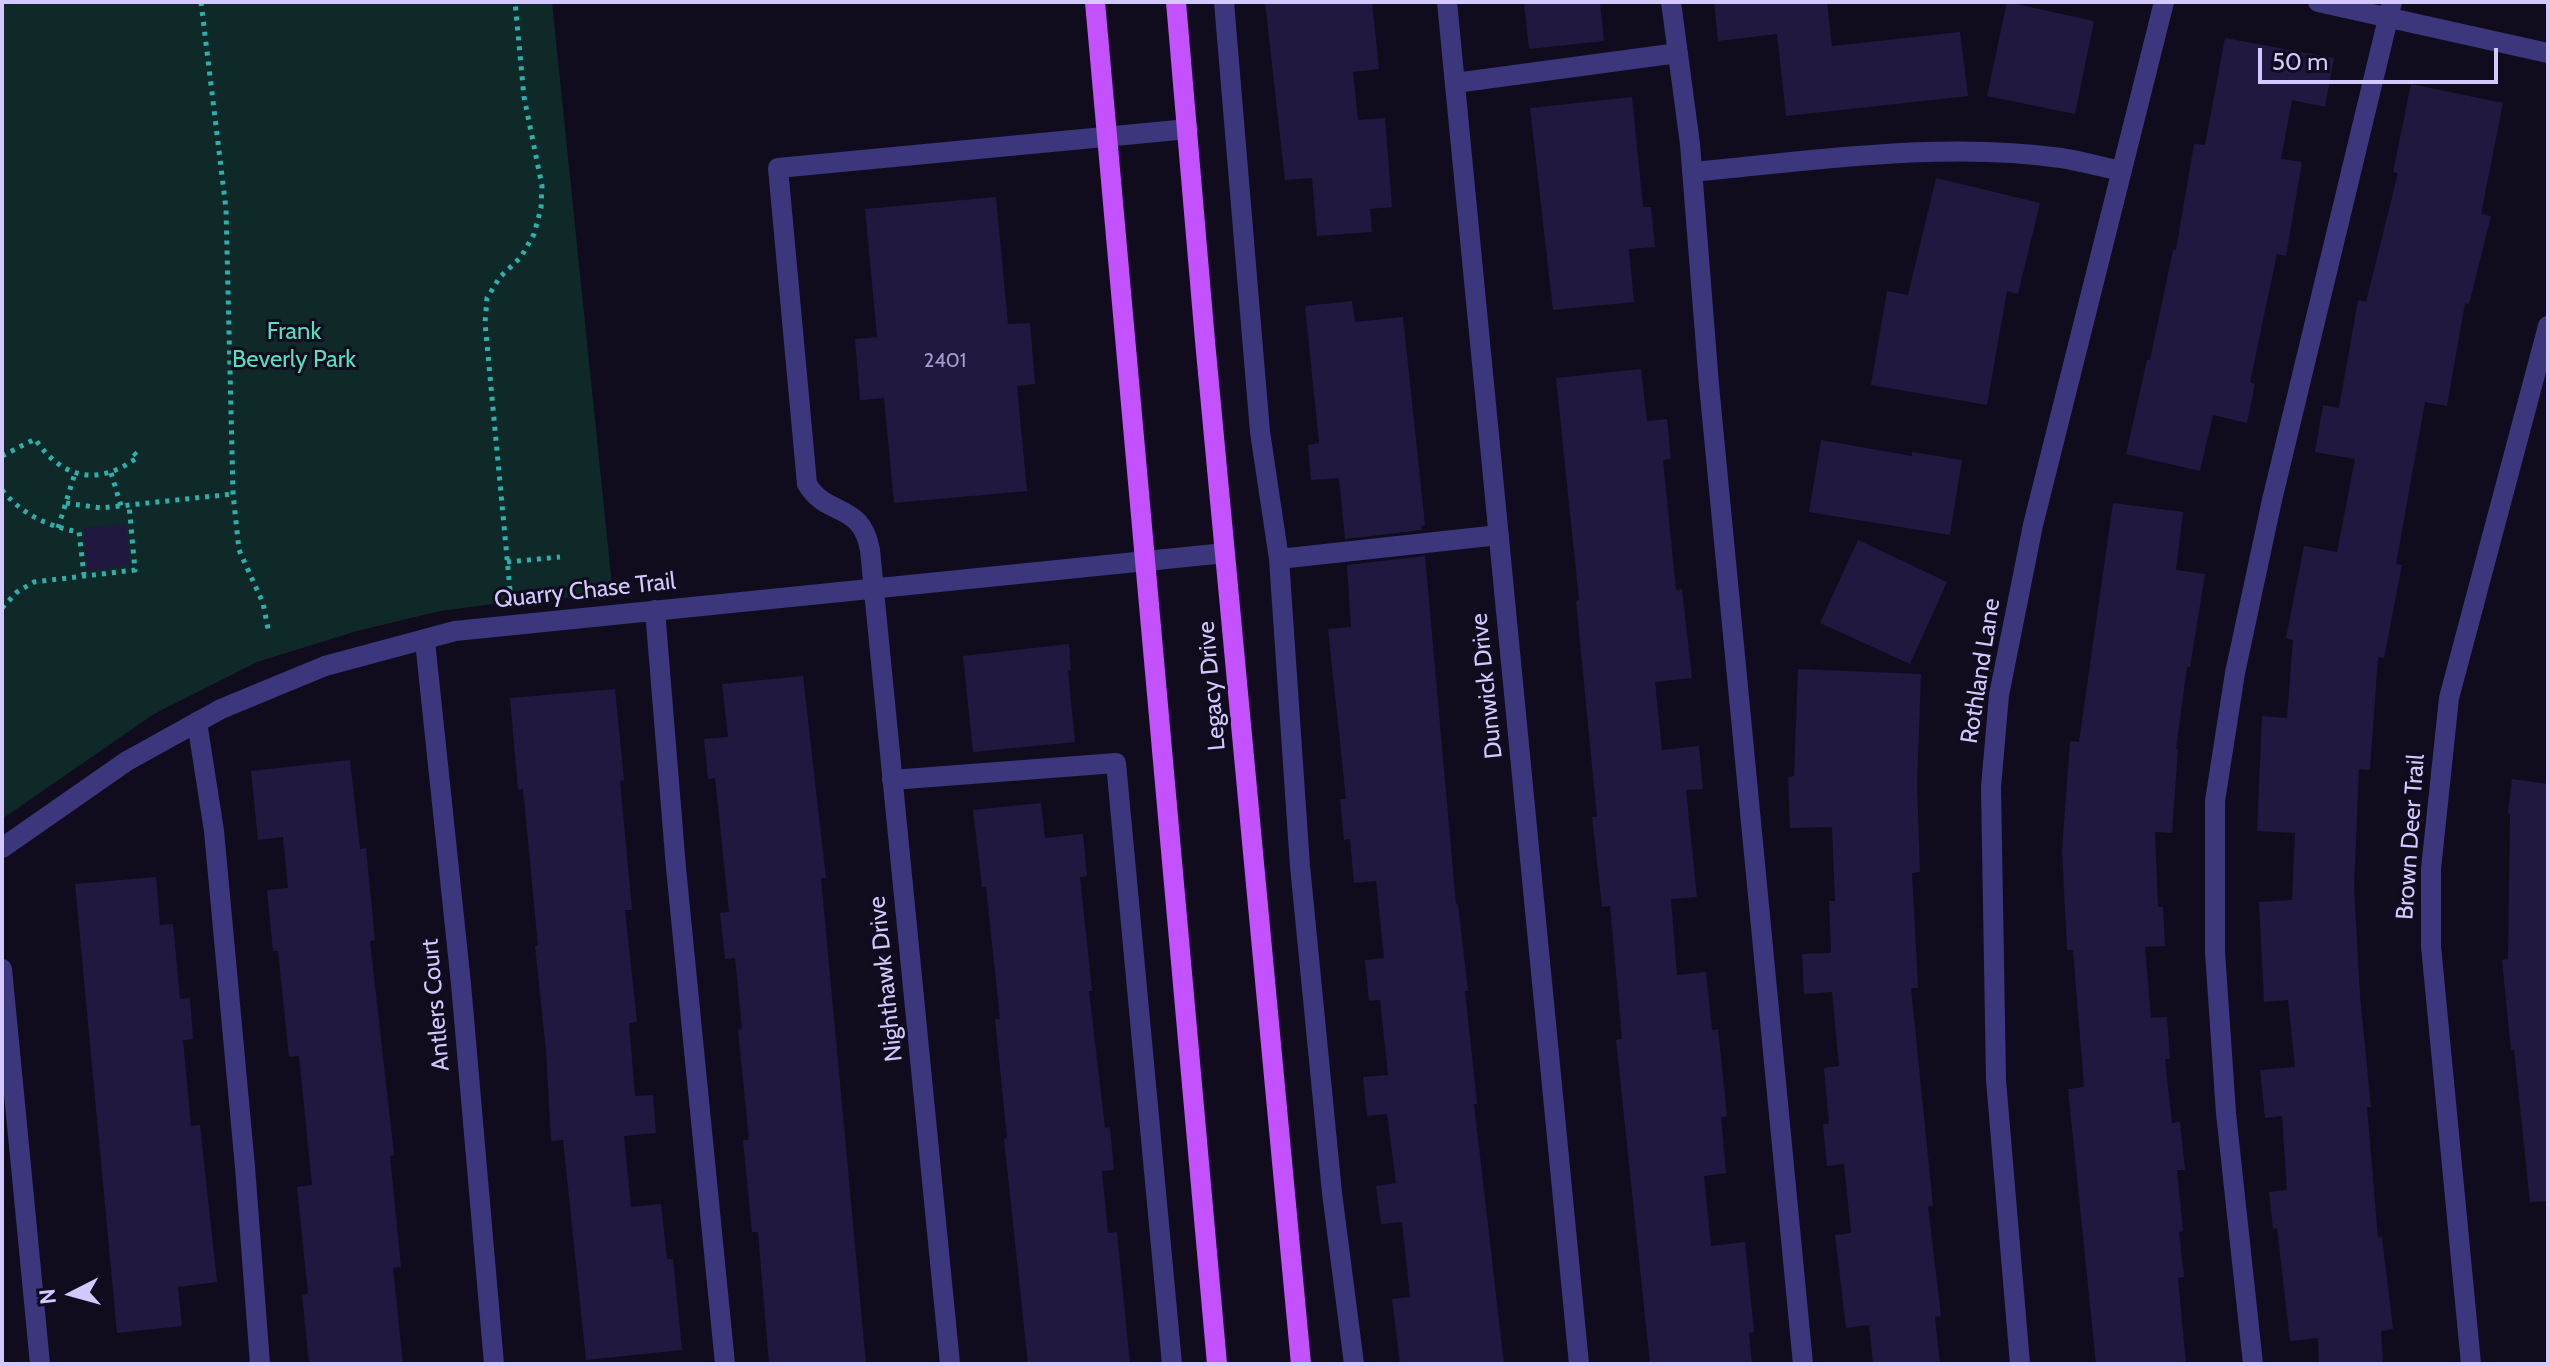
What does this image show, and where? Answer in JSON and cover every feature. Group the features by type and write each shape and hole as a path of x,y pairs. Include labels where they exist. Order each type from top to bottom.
{"main road":[{"path":"1095,2 1217,1364"},
{"name":"Legacy Drive","path":"1176,2 1301,1364"}],"street":[{"path":"1224,2 1260,432 1279,559 1300,866 1332,1193 1354,1364"},
{"name":"Dunwick Drive","path":"1447,2 1579,1364"},
{"path":"1671,2 1692,172 1709,385 1803,1364"},
{"name":"Rothland Lane","path":"2020,1364 1996,1080 1991,787 1999,695 2033,525 2164,2"},
{"path":"2318,2 2390,10 2548,53"},
{"path":"2253,1364 2226,1113 2215,952 2215,801 2235,673 2272,500 2390,10"},
{"path":"1455,83 1678,53"},
{"path":"1108,139 1188,129"},
{"name":"Nighthawk Drive","path":"950,1364 867,535 849,513 823,503 813,495 807,484 778,168 1108,139"},
{"path":"1692,172 1896,154 1981,153 2061,158 2121,171"},
{"name":"Brown Deer Trail","path":"2471,1364 2431,946 2431,869 2449,698 2548,326"},
{"path":"1279,559 1499,535"},
{"name":"Quarry Chase Trail","path":"2,848 127,761 221,709 325,666 455,631 1225,553"},
{"path":"655,610 674,853 725,1364"},
{"name":"Antlers Court","path":"425,641 461,984 494,1364"},
{"path":"197,722 214,831 260,1364"},
{"path":"892,780 1116,763 1172,1364"},
{"path":"2,969 40,1364"}],"path":[{"path":"201,2 226,209 233,494 239,550 263,603 269,634"},
{"path":"510,590 485,323 487,298 500,277 521,257 534,234 541,208 542,186 524,97 515,2"},
{"path":"2,456 35,439 47,457 66,470 86,475 111,473 138,457 133,452"},
{"path":"58,528 66,503 66,490 75,473"},
{"path":"2,608 17,592 34,582 135,570 125,506 111,473"},
{"path":"2,490 23,512 58,528 79,532 84,575"},
{"path":"66,503 101,508 233,494"},
{"path":"507,562 560,557"}],"green space":[{"name":"Frank Beverly Park","path":"2,2 552,2 613,595 516,601 440,611 357,631 257,662 154,714 2,819"}],"building":[{"path":"1265,2 1372,2 1379,69 1353,72 1358,120 1385,118 1392,207 1370,209 1372,232 1317,236 1312,178 1285,180"},
{"path":"1524,2 1600,2 1604,41 1529,49"},
{"path":"1714,2 1827,2 1832,46 1960,32 1968,96 1786,116 1777,34 1718,41"},
{"path":"2007,2 2094,21 2075,114 1987,96"},
{"path":"2225,38 2334,58 2325,107 2292,100 2281,159 2302,162 2286,256 2277,254 2250,382 2255,384 2247,423 2213,415 2200,471 2126,454 2173,250 2176,250 2194,144 2205,145"},
{"path":"2411,84 2503,103 2481,214 2491,216 2469,304 2465,303 2447,406 2425,402 2396,564 2402,565 2384,658 2378,657 2370,770 2359,769 2354,887 2360,996 2371,1107 2367,1107 2378,1238 2382,1237 2393,1329 2381,1331 2383,1364 2319,1364 2318,1338 2290,1341 2277,1228 2273,1229 2269,1192 2287,1190 2282,1116 2265,1118 2260,1070 2295,1067 2288,1000 2264,1002 2259,902 2292,900 2295,833 2257,831 2262,716 2287,718 2293,640 2286,638 2304,546 2337,552 2355,459 2315,452 2323,405 2339,408 2358,300 2366,302 2398,173 2393,172"},
{"path":"1632,97 1643,207 1651,207 1655,247 1629,249 1634,302 1553,310 1530,108"},
{"path":"1936,178 2040,203 2018,294 2007,291 1987,405 1871,385 1887,291 1908,295"},
{"path":"996,197 1008,324 1030,323 1035,384 1017,386 1027,491 894,503 884,398 860,400 855,339 877,337 865,209"},
{"path":"1352,301 1355,322 1403,317 1425,525 1421,526 1422,530 1345,539 1339,478 1311,480 1308,445 1319,443 1305,306"},
{"path":"1641,369 1647,421 1667,419 1671,459 1663,460 1676,590 1682,589 1692,678 1655,682 1662,750 1699,746 1703,789 1686,790 1697,897 1671,899 1677,975 1706,972 1712,1030 1718,1029 1727,1116 1721,1117 1726,1173 1704,1176 1711,1246 1745,1242 1754,1332 1749,1333 1752,1364 1650,1364 1616,1040 1622,1039 1610,906 1602,907 1592,817 1597,817 1556,378"},
{"path":"1821,440 1912,456 1912,452 1962,460 1950,535 1809,512"},
{"path":"2113,503 2183,512 2176,570 2205,574 2190,667 2187,667 2176,749 2172,833 2155,832 2158,907 2163,907 2165,946 2145,947 2151,1018 2167,1017 2170,1059 2165,1059 2172,1123 2180,1122 2185,1170 2177,1170 2184,1277 2178,1278 2186,1364 2096,1364 2068,1089 2084,1087 2073,950 2067,950 2062,850 2070,741 2079,742"},
{"path":"126,524 130,566 87,571 83,528"},
{"path":"1858,540 1947,582 1910,664 1820,623"},
{"path":"1425,556 1456,904 1468,991 1465,991 1477,1104 1474,1104 1504,1364 1400,1364 1392,1299 1410,1297 1402,1222 1381,1224 1376,1186 1396,1183 1387,1114 1367,1116 1363,1077 1388,1075 1380,1000 1369,1001 1365,960 1384,958 1376,881 1354,883 1350,839 1344,840 1340,799 1346,799 1328,629 1351,627 1347,565"},
{"path":"1069,644 1071,670 1068,671 1075,742 973,752 963,656"},
{"path":"1798,669 1921,674 1917,784 1920,872 1912,873 1918,988 1911,988 1933,1206 1928,1206 1941,1316 1935,1317 1940,1364 1873,1364 1869,1325 1846,1328 1835,1235 1851,1233 1844,1164 1827,1166 1823,1124 1829,1124 1824,1068 1839,1066 1832,992 1804,994 1802,954 1831,953 1829,901 1835,901 1832,827 1790,828 1788,777 1794,776"},
{"path":"803,676 826,878 821,878 866,1364 769,1364 758,1232 752,1232 743,1140 749,1140 738,1030 742,1029 735,958 725,959 720,913 729,912 715,778 708,779 704,739 728,737 722,684"},
{"path":"615,689 632,910 625,910 637,1022 629,1023 635,1096 653,1095 656,1133 624,1136 631,1207 661,1204 667,1259 673,1259 682,1350 586,1360 563,1140 551,1141 535,946 538,946 523,789 518,790 510,698"},
{"path":"350,760 360,849 366,848 375,940 370,941 394,1155 390,1156 401,1267 393,1268 403,1364 309,1364 302,1295 308,1294 297,1187 312,1185 299,1056 289,1057 278,951 273,951 267,890 288,888 283,837 258,840 251,771"},
{"path":"2512,779 2548,784 2548,1201 2530,1202 2502,960 2508,959 2508,813"},
{"path":"1041,803 1045,838 1083,834 1087,876 1080,877 1092,991 1089,991 1105,1128 1110,1127 1114,1170 1102,1171 1108,1233 1117,1232 1130,1364 1028,1364 1004,1139 1007,1138 995,1019 1000,1019 986,887 982,887 973,810"},
{"path":"156,877 160,925 173,924 180,999 190,998 193,1039 183,1040 191,1126 200,1125 217,1282 178,1287 182,1326 117,1333 75,884"}]}
